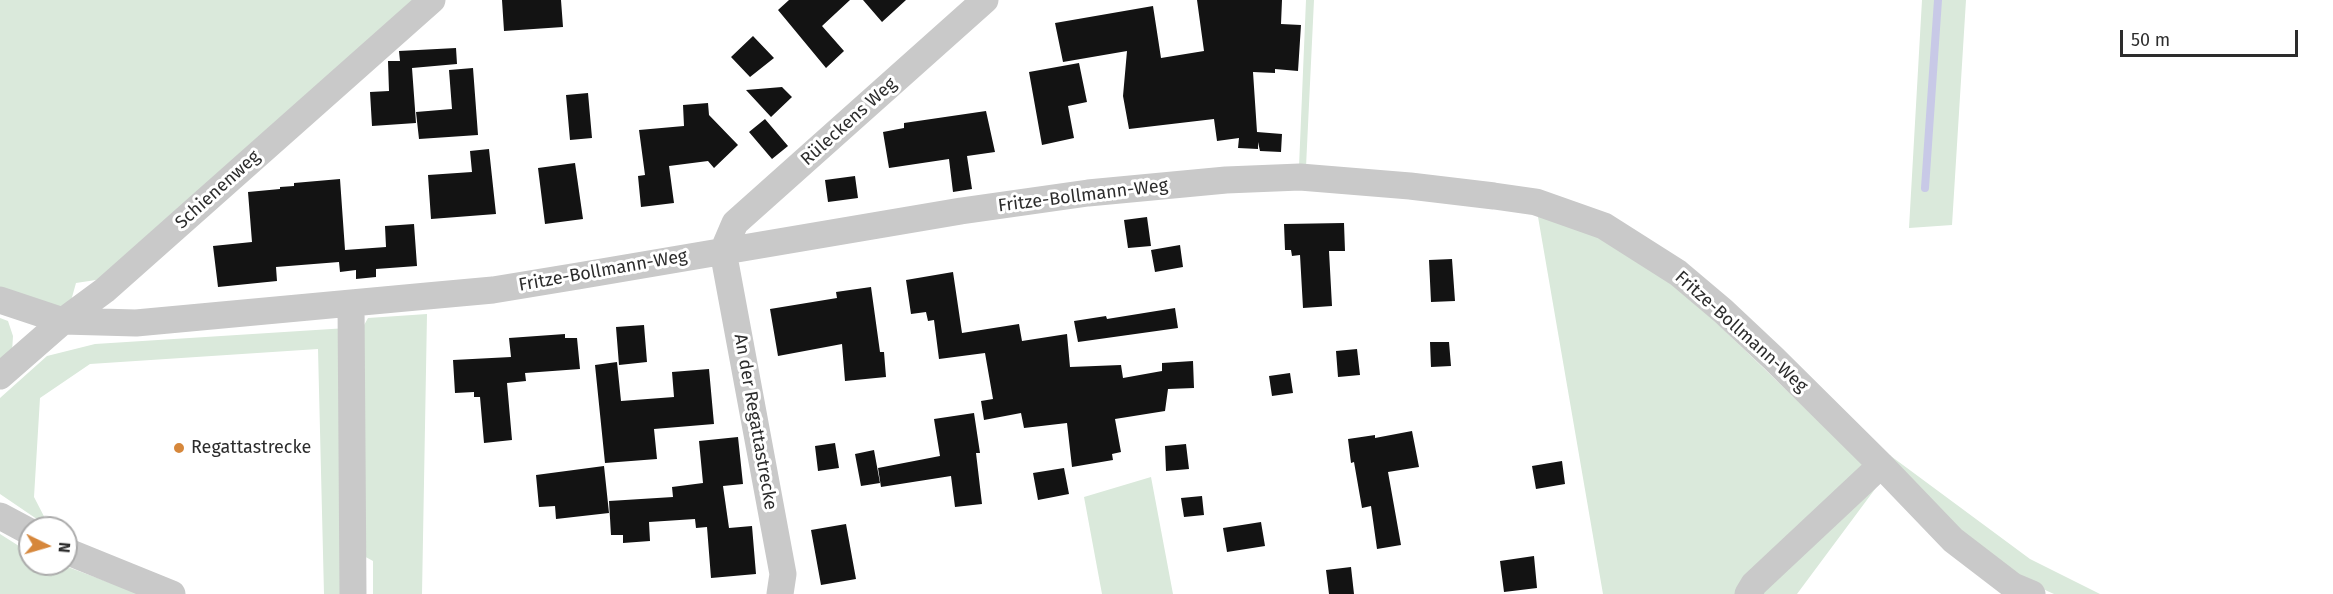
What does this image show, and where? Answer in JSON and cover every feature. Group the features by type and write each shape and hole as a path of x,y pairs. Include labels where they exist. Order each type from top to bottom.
{"street":[{"name":"Schienenweg","path":"0,376 63,321 105,290 432,0"},
{"name":"Rüleckens Weg","path":"723,251 735,223 985,0"},
{"name":"Fritze-Bollmann-Weg","path":"0,300 63,321 136,323 351,304 493,290 879,223 994,206 1088,193 1226,180 1300,177 1410,186 1536,202 1604,226 1678,273 1724,311 1881,465 1953,540 2013,585 2032,594"},
{"name":"An der Regattastrecke","path":"723,251 783,574 780,594"},
{"path":"351,304 353,594"},
{"path":"1748,594 1754,584 1881,465"},
{"path":"0,516 18,526"},
{"path":"78,556 172,594"}],"green space":[{"path":"0,0 414,0 109,278 76,283 67,315 0,291"},
{"path":"1306,0 1314,0 1306,167 1299,167"},
{"path":"1922,0 1966,0 1952,225 1909,228"},
{"path":"1537,211 1602,234 1673,281 1881,481 1797,594 1603,594"},
{"path":"427,314 422,594 373,594 373,561 362,555 345,594 324,594 318,349 90,364 40,398 34,497 44,516 32,516 0,494 0,398 47,356 95,344 363,327 368,318"},
{"path":"0,318 8,321 13,336 12,352 0,360"},
{"path":"1880,448 2030,559 2100,594 2054,594 2025,581 1956,527"},
{"path":"1151,477 1173,594 1102,594 1084,497"},
{"path":"0,534 18,545 18,576 78,576 78,571 140,594 0,594"}],"building":[{"path":"502,0 561,0 563,27 504,31"},
{"path":"789,0 850,0 822,26 844,51 826,68 778,10"},
{"path":"863,0 906,0 882,22"},
{"path":"1197,0 1282,0 1281,24 1301,25 1298,71 1275,69 1275,73 1253,72 1257,132 1282,134 1281,152 1260,151 1258,142 1258,149 1238,148 1239,138 1217,141 1214,119 1129,129 1123,96 1127,51 1063,62 1055,23 1153,6 1161,58 1204,51"},
{"path":"753,36 774,58 750,77 731,57"},
{"path":"456,48 457,64 412,68 416,123 372,126 370,92 389,91 388,61 400,61 399,51"},
{"path":"1079,63 1087,102 1068,106 1074,138 1042,145 1029,72"},
{"path":"473,68 478,135 419,139 416,112 452,109 449,70"},
{"path":"782,87 792,97 771,117 746,90"},
{"path":"588,93 592,138 570,140 566,95"},
{"path":"708,103 709,115 738,145 714,168 708,161 669,166 674,203 641,207 638,176 645,175 639,130 684,126 683,105"},
{"path":"986,111 995,152 967,156 972,189 953,192 949,159 889,168 883,132 904,128 904,123"},
{"path":"765,119 788,146 772,159 749,132"},
{"path":"489,149 496,214 431,219 428,175 472,172 470,151"},
{"path":"575,163 583,219 545,224 538,168"},
{"path":"855,176 858,198 828,202 825,180"},
{"path":"340,179 345,250 386,247 385,226 414,224 417,266 376,269 376,277 356,279 356,270 340,272 339,262 276,267 277,281 218,287 213,246 252,242 248,192 280,189 280,187 294,186 294,183"},
{"path":"1147,217 1151,246 1128,248 1124,220"},
{"path":"1344,223 1345,251 1329,251 1332,306 1303,308 1300,255 1292,256 1291,250 1285,250 1284,224"},
{"path":"1180,245 1183,267 1155,272 1151,250"},
{"path":"1452,259 1455,301 1431,302 1429,260"},
{"path":"953,272 962,333 1019,324 1022,341 1067,334 1070,367 1121,365 1123,378 1162,371 1162,363 1193,361 1194,388 1168,389 1165,411 1115,419 1121,452 1112,454 1113,460 1072,467 1067,423 1024,428 1021,413 984,420 981,401 993,399 985,353 939,359 934,320 928,321 926,312 911,314 906,280"},
{"path":"871,287 880,352 884,352 886,377 845,381 842,344 778,356 770,309 837,298 836,292"},
{"path":"1175,308 1178,328 1078,342 1074,321 1106,316 1107,319"},
{"path":"644,325 647,362 619,365 616,327"},
{"path":"565,334 565,338 577,338 580,369 525,373 526,381 507,383 512,440 484,443 480,397 474,397 474,392 455,393 453,360 511,357 509,338"},
{"path":"1430,342 1449,342 1451,366 1431,367"},
{"path":"1357,349 1360,375 1338,377 1336,351"},
{"path":"617,362 621,401 674,397 672,372 709,369 714,424 654,429 657,459 605,463 595,365"},
{"path":"1290,373 1293,393 1272,396 1269,376"},
{"path":"974,413 980,453 976,453 982,504 955,507 951,476 881,487 878,468 940,456 934,419"},
{"path":"1412,431 1419,467 1388,472 1401,545 1377,549 1371,506 1362,508 1354,462 1351,463 1348,439 1375,435 1375,438"},
{"path":"738,437 743,484 723,486 729,528 752,526 756,574 711,578 707,527 696,528 695,519 649,522 650,541 623,543 623,535 611,535 609,501 673,497 672,487 703,483 699,441"},
{"path":"835,443 839,468 818,471 815,446"},
{"path":"1186,444 1189,469 1166,471 1165,446"},
{"path":"874,450 880,483 861,486 855,454"},
{"path":"1562,461 1565,484 1536,489 1532,466"},
{"path":"604,466 609,513 556,519 555,506 539,507 536,475"},
{"path":"1064,468 1069,494 1038,500 1033,473"},
{"path":"1202,496 1204,515 1184,517 1181,498"},
{"path":"1261,522 1265,546 1227,552 1223,528"},
{"path":"846,524 856,579 821,585 811,530"},
{"path":"1534,556 1537,588 1504,592 1500,561"},
{"path":"1351,567 1354,594 1329,594 1326,570"}],"waterway":[{"path":"1925,188 1938,0"}],"place":[{"name":"Regattastrecke","path":"179,448"}]}
